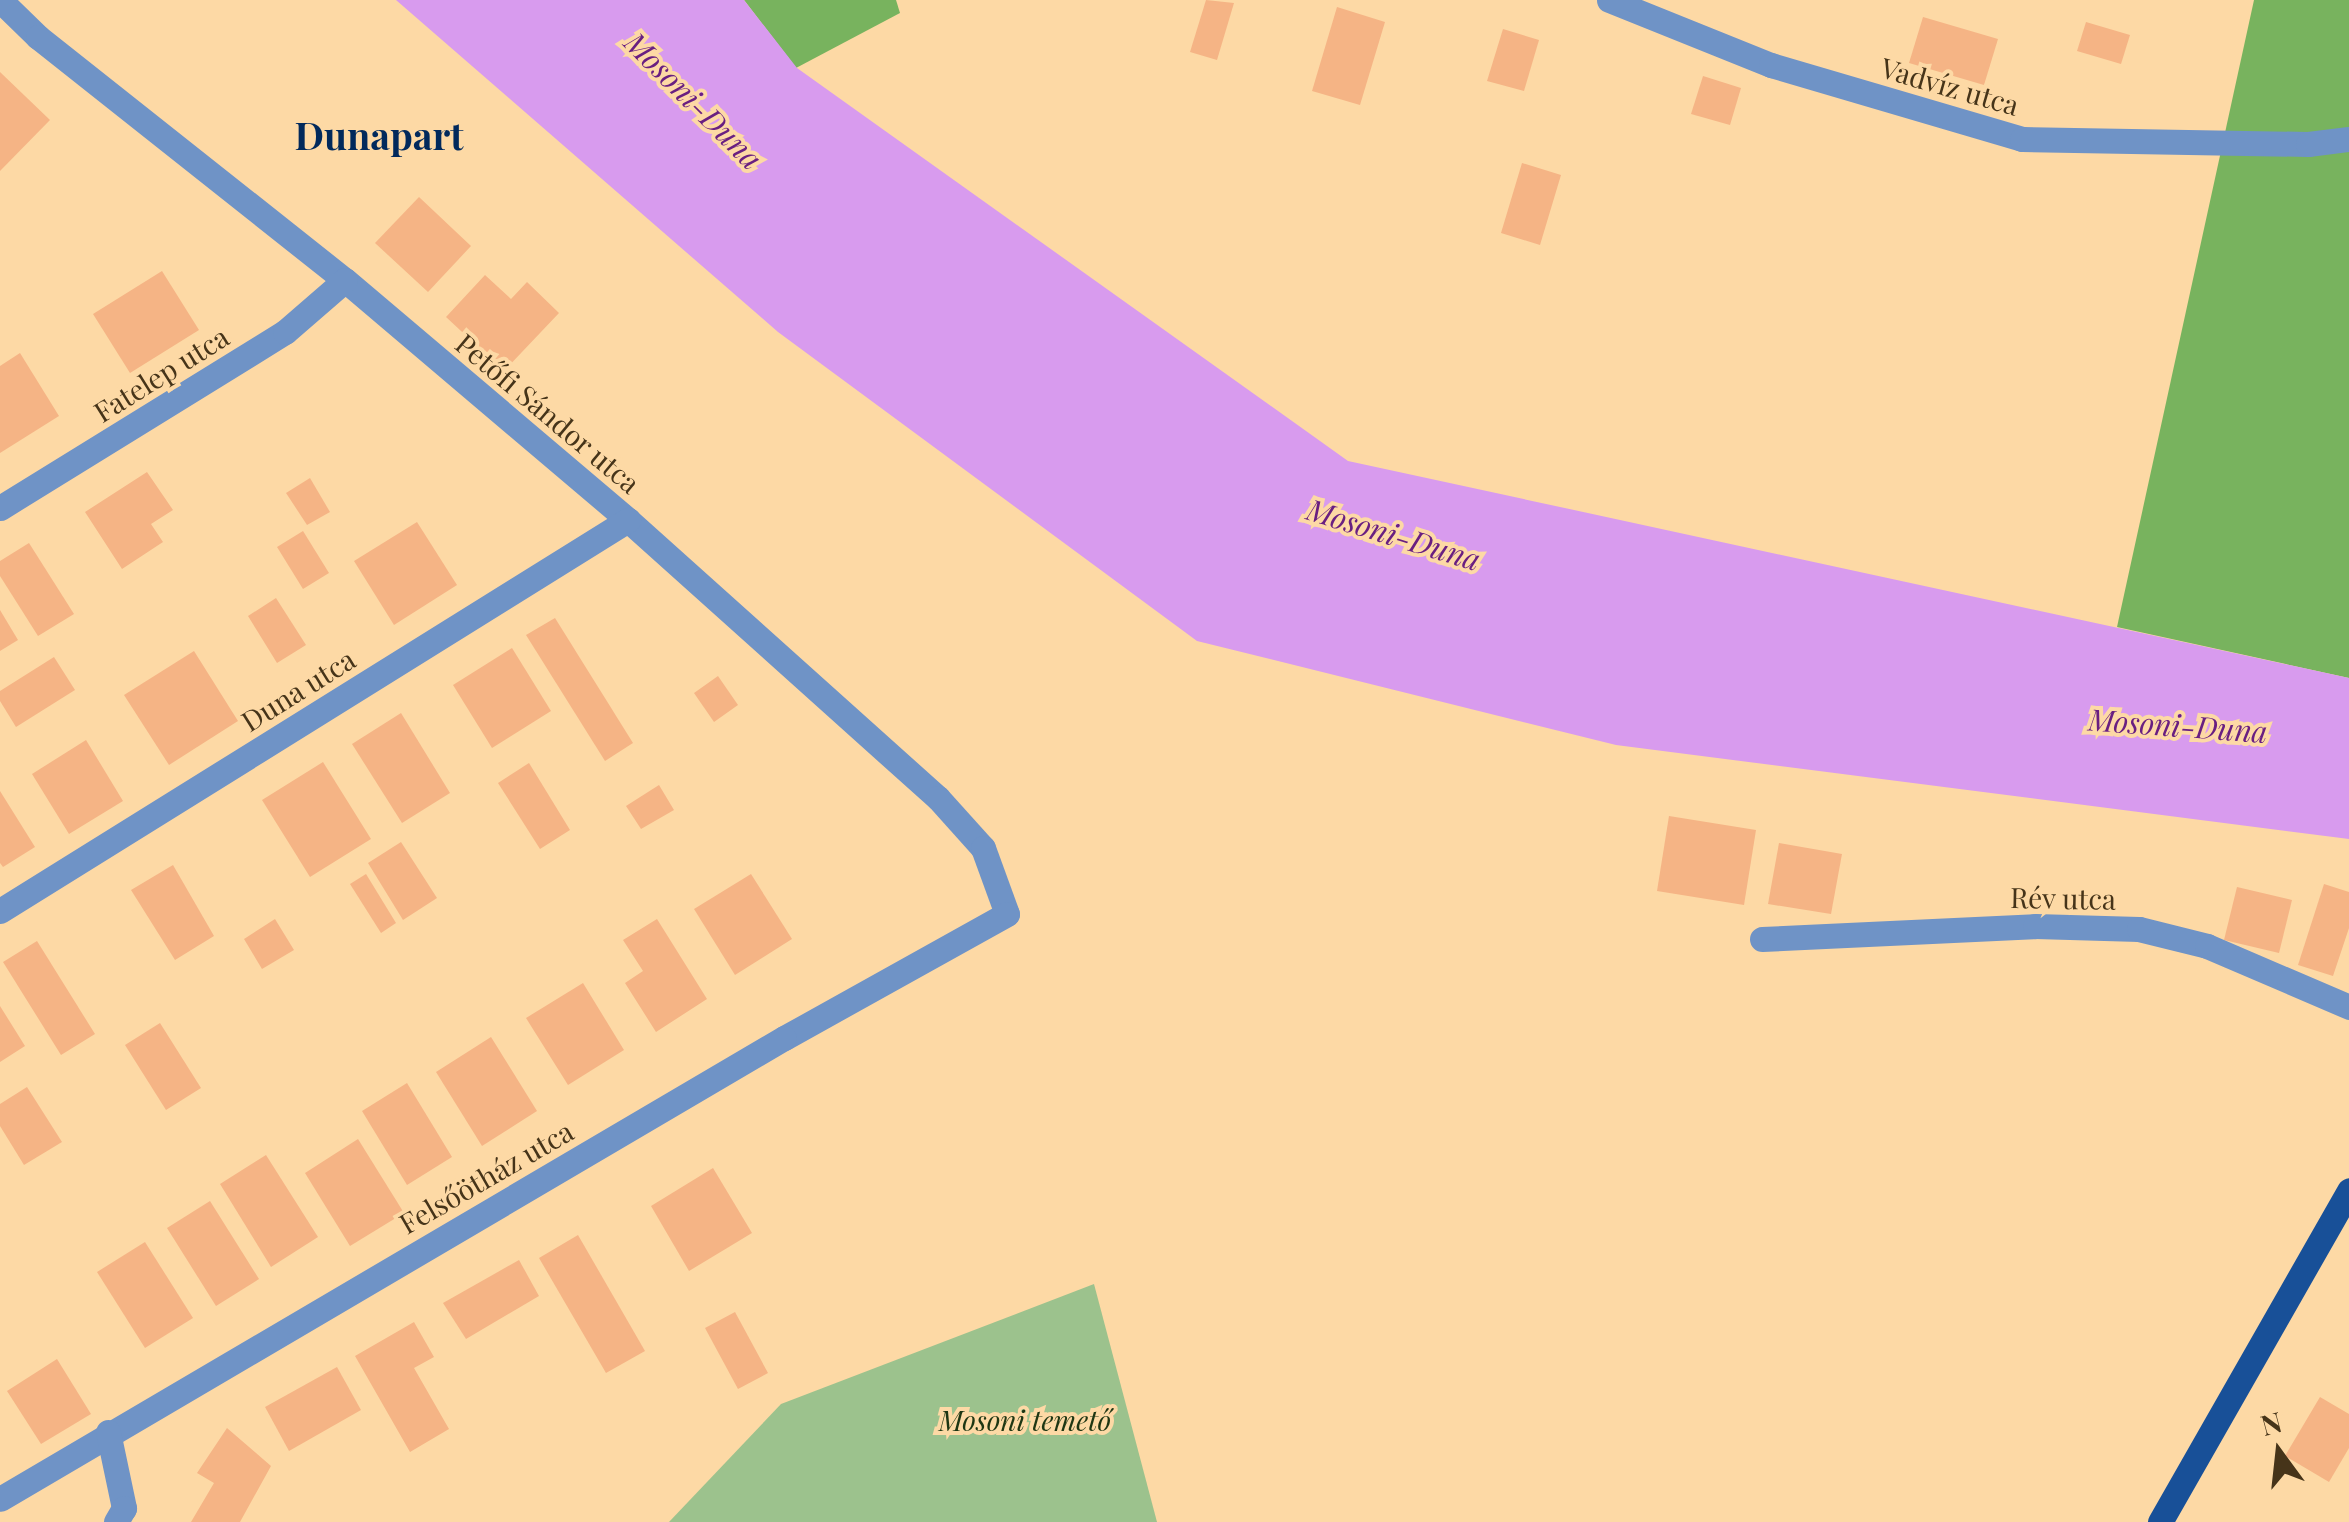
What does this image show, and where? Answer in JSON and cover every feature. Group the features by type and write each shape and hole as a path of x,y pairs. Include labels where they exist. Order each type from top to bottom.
{"main road":[{"path":"2160,1522 2349,1190"}],"street":[{"name":"Petőfi Sándor utca","path":"0,0 38,37 346,280 628,520 938,798 982,848 1007,914"},
{"name":"Vadvíz utca","path":"1609,0 1771,65 2022,139 2308,144 2349,139"},
{"name":"Fatelep utca","path":"0,508 285,332 346,280"},
{"name":"Duna utca","path":"0,911 628,520"},
{"name":"Felsőötház utca","path":"0,1499 108,1432 784,1038 1007,914"},
{"name":"Rév utca","path":"1762,939 1958,928 2139,930 2207,946 2349,1007"},
{"path":"108,1432 124,1508 116,1522"}],"green space":[{"path":"744,0 896,0 900,13 796,68"},
{"path":"2254,0 2349,0 2349,678 2117,627"},
{"name":"Mosoni temető","path":"1094,1284 1157,1522 669,1522 781,1404"}],"water":[{"name":"Mosoni-Duna","path":"396,0 744,0 797,68 1348,461 2349,678 2349,839 1616,745 1197,641 778,332"}],"building":[{"path":"1206,0 1234,3 1217,60 1190,52"},
{"path":"1337,7 1385,22 1360,105 1312,91"},
{"path":"1923,17 1998,39 1984,85 1909,63"},
{"path":"2086,22 2130,35 2121,64 2077,51"},
{"path":"1503,29 1539,40 1524,91 1487,81"},
{"path":"0,72 50,120 0,171"},
{"path":"1703,76 1741,88 1730,125 1691,114"},
{"path":"1522,163 1561,175 1540,245 1501,233"},
{"path":"419,197 471,246 428,292 375,243"},
{"path":"162,271 199,330 130,373 93,314"},
{"path":"485,275 511,299 527,282 559,313 504,371 446,317"},
{"path":"20,353 59,416 0,453 0,366"},
{"path":"147,472 173,510 151,524 163,542 122,569 85,512"},
{"path":"310,478 330,512 307,525 286,493"},
{"path":"417,522 457,585 394,625 354,561"},
{"path":"303,531 329,573 303,589 277,547"},
{"path":"29,543 74,614 38,636 0,576 0,561"},
{"path":"276,598 306,645 277,663 248,616"},
{"path":"0,610 18,640 0,651"},
{"path":"555,618 633,743 605,761 526,635"},
{"path":"512,648 551,711 492,748 453,685"},
{"path":"194,651 238,721 169,765 124,695"},
{"path":"54,657 75,690 16,727 0,701 0,691"},
{"path":"718,676 738,705 714,722 694,693"},
{"path":"401,713 450,793 402,823 352,744"},
{"path":"86,740 123,801 69,834 32,774"},
{"path":"323,762 371,839 310,877 262,800"},
{"path":"529,763 570,830 540,849 498,783"},
{"path":"659,785 674,810 641,829 626,806"},
{"path":"0,791 35,847 3,867 0,863"},
{"path":"1669,816 1756,830 1744,905 1657,891"},
{"path":"401,842 437,898 403,920 368,863"},
{"path":"1779,843 1842,854 1831,914 1768,904"},
{"path":"173,865 214,936 175,960 131,890"},
{"path":"366,874 396,923 381,933 350,884"},
{"path":"751,874 792,939 735,975 694,909"},
{"path":"2324,884 2349,892 2349,928 2333,976 2298,965"},
{"path":"2237,887 2292,900 2279,953 2224,940"},
{"path":"275,919 294,950 262,969 244,939"},
{"path":"657,919 707,999 656,1032 625,983 643,971 623,940"},
{"path":"37,941 95,1034 61,1055 3,962"},
{"path":"583,983 624,1050 568,1085 526,1018"},
{"path":"0,1006 25,1046 0,1062"},
{"path":"160,1023 201,1088 166,1110 125,1045"},
{"path":"491,1037 537,1111 482,1146 436,1072"},
{"path":"407,1083 452,1157 407,1185 362,1111"},
{"path":"27,1087 62,1142 24,1165 0,1126 0,1104"},
{"path":"358,1139 404,1213 350,1246 305,1173"},
{"path":"266,1155 318,1237 271,1267 220,1184"},
{"path":"713,1168 752,1233 689,1271 651,1206"},
{"path":"210,1201 259,1279 216,1306 167,1228"},
{"path":"578,1235 645,1351 606,1373 539,1258"},
{"path":"145,1242 193,1318 145,1348 97,1272"},
{"path":"519,1260 539,1296 466,1339 443,1303"},
{"path":"735,1312 768,1373 738,1389 705,1328"},
{"path":"414,1322 434,1357 414,1368 449,1429 410,1452 355,1356"},
{"path":"57,1359 91,1414 41,1444 7,1391"},
{"path":"337,1367 361,1410 289,1451 265,1407"},
{"path":"2320,1397 2349,1414 2349,1448 2329,1482 2285,1456"},
{"path":"227,1428 271,1466 240,1522 191,1522 214,1483 197,1473"}],"district":[{"name":"Dunapart","path":"379,135"}]}
